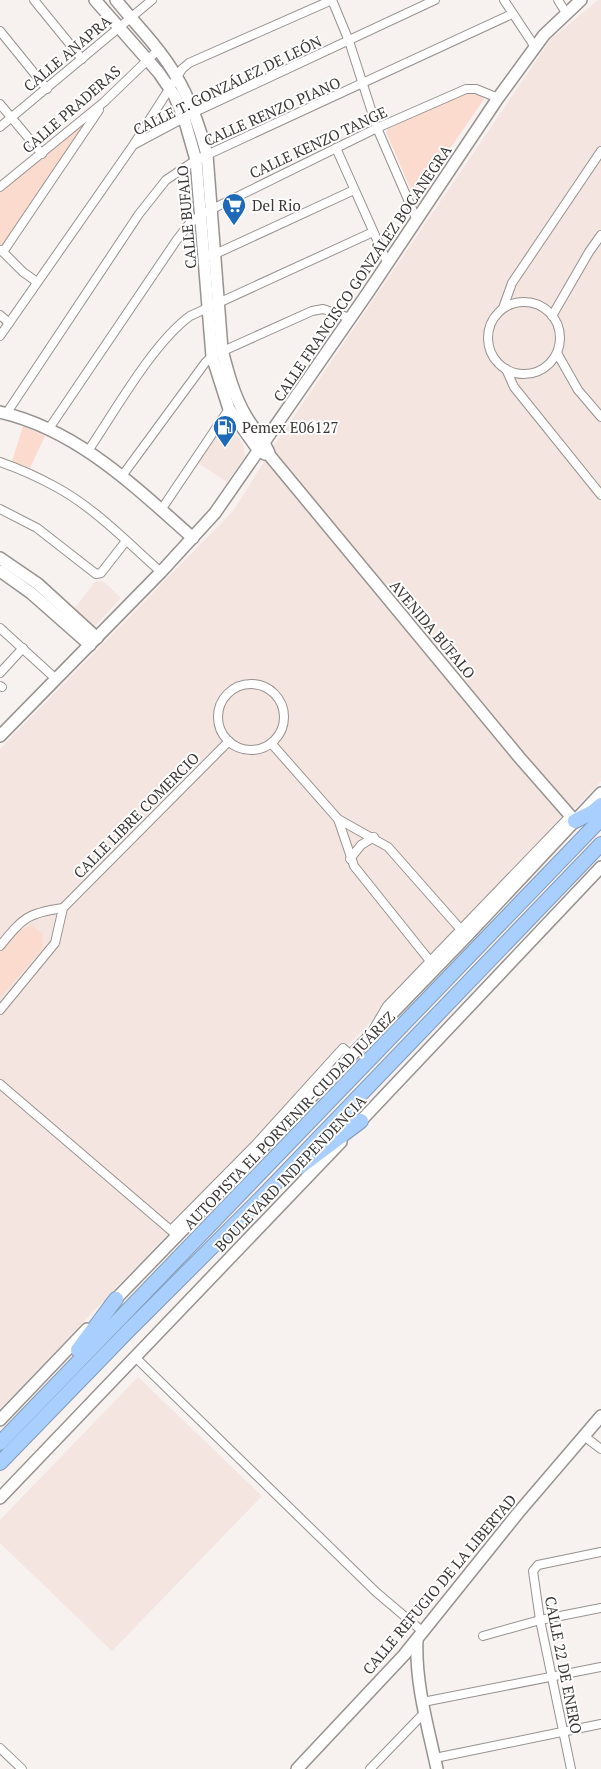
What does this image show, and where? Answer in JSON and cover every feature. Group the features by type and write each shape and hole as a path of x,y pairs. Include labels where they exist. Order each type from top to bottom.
{"highway":[{"path":"572,818 593,812 601,805"},
{"name":"AUTOPISTA EL PORVENIR-CIUDAD JUÁREZ","path":"0,1443 601,820"},
{"path":"0,1463 128,1330 266,1193 601,844"},
{"path":"266,1193 361,1121"},
{"path":"46,1394 116,1299"}],"main road":[{"name":"CALLE BUFALO","path":"96,0 147,59 189,115 206,211 210,256 219,302 217,353 239,404 262,447"},
{"name":"CALLE BUFALO","path":"116,0 158,50 176,76 189,115 208,155 206,211"},
{"name":"CALLE FRANCISCO GONZÁLEZ BOCANEGRA","path":"0,736 161,572 193,538 234,489 498,98 535,47 566,13 581,0"},
{"name":"CALLE BUFALO","path":"210,256 208,308 229,409 262,447"},
{"path":"3,413 48,430 88,450 122,476 193,538"},
{"name":"AVENIDA BÚFALO","path":"262,447 572,818"},
{"path":"0,558 38,584 93,642"},
{"path":"0,571 93,642"},
{"path":"0,1420 116,1299 174,1233 347,1052 369,1036 445,951 572,818 601,793"},
{"name":"BOULEVARD INDEPENDENCIA","path":"0,1498 601,867"},
{"name":"CALLE REFUGIO DE LA LIBERTAD","path":"297,1769 419,1636 601,1416"},
{"path":"419,1636 416,1660 436,1766"}],"street":[{"path":"34,0 82,59"},
{"name":"CALLE ANAPRA","path":"0,126 47,89 152,0"},
{"path":"134,144 176,76 189,63 332,0 349,41 377,128 416,218"},
{"name":"CALLE T. GONZÁLEZ DE LEÓN","path":"0,336 134,144 189,115 435,0"},
{"path":"504,0 535,47"},
{"path":"558,0 566,13"},
{"name":"CALLE RENZO PIANO","path":"3,413 139,214 166,180 196,160 363,85 512,14"},
{"path":"0,31 47,89"},
{"name":"CALLE PRADERAS","path":"0,187 104,102 158,50"},
{"name":"CALLE KENZO TANGE","path":"48,430 176,241 189,224 206,211 377,128 466,89 476,89 498,98"},
{"path":"37,282 23,272 2,251 104,102"},
{"path":"0,104 42,154"},
{"path":"336,148 387,262"},
{"path":"601,151 512,283 503,308 492,319 488,334 488,343 494,358 506,369 514,386 601,495"},
{"path":"210,256 354,190"},
{"path":"88,450 172,332 190,316 373,232"},
{"path":"552,316 601,235"},
{"path":"503,308 526,302 536,304 552,316 560,334 557,353 544,368 525,374 506,369"},
{"path":"122,476 205,363 217,353 312,311 323,309 350,318"},
{"path":"0,315 9,323"},
{"path":"557,353 578,390 601,417"},
{"path":"161,510 229,409"},
{"path":"0,462 28,472 58,488 126,541 161,572"},
{"path":"0,509 37,528 96,574 102,573 126,541"},
{"path":"0,628 56,679"},
{"path":"0,673 23,648"},
{"path":"252,684 269,690 278,698 283,709 283,725 271,743 261,748 250,750 239,748 229,741 222,733 218,722 220,705 226,695 235,688 252,684"},
{"name":"CALLE LIBRE COMERCIO","path":"63,908 229,741"},
{"path":"271,743 338,819 374,837 392,851 463,933"},
{"path":"338,819 350,859 365,882 430,961"},
{"path":"350,859 361,845 374,837"},
{"path":"0,946 22,919 43,911 63,908 55,943 0,1010"},
{"path":"369,1036 387,1006 430,961 445,951"},
{"path":"0,1084 174,1233"},
{"path":"135,1357 419,1636"},
{"path":"584,1436 601,1449"},
{"name":"CALLE 22 DE ENERO","path":"571,1769 540,1620 533,1576 535,1567 601,1552"},
{"path":"483,1636 540,1620 601,1608"},
{"path":"370,1769 424,1707 552,1676 601,1667"},
{"path":"436,1766 601,1724"},
{"path":"0,1748 22,1769"}],"shaded area":[{"path":"598,0 601,0 601,781 0,1409 0,749 234,510 273,447 551,39"},
{"path":"463,94 480,94 484,99 417,197 414,197 386,132 388,129"},
{"path":"104,102 3,252 0,249 0,188"},
{"path":"227,421 243,444 245,456 227,482 198,463"},
{"path":"23,426 45,436 30,468 12,461"},
{"path":"103,581 121,598 93,628 73,610 95,582"},
{"path":"32,925 42,934 43,948 0,998 0,952 18,931"},
{"path":"138,1377 262,1496 112,1651 0,1543 0,1520"}],"place":[{"name":"Del Rio","path":"234,226"},
{"name":"Pemex E06127","path":"225,448"}]}
